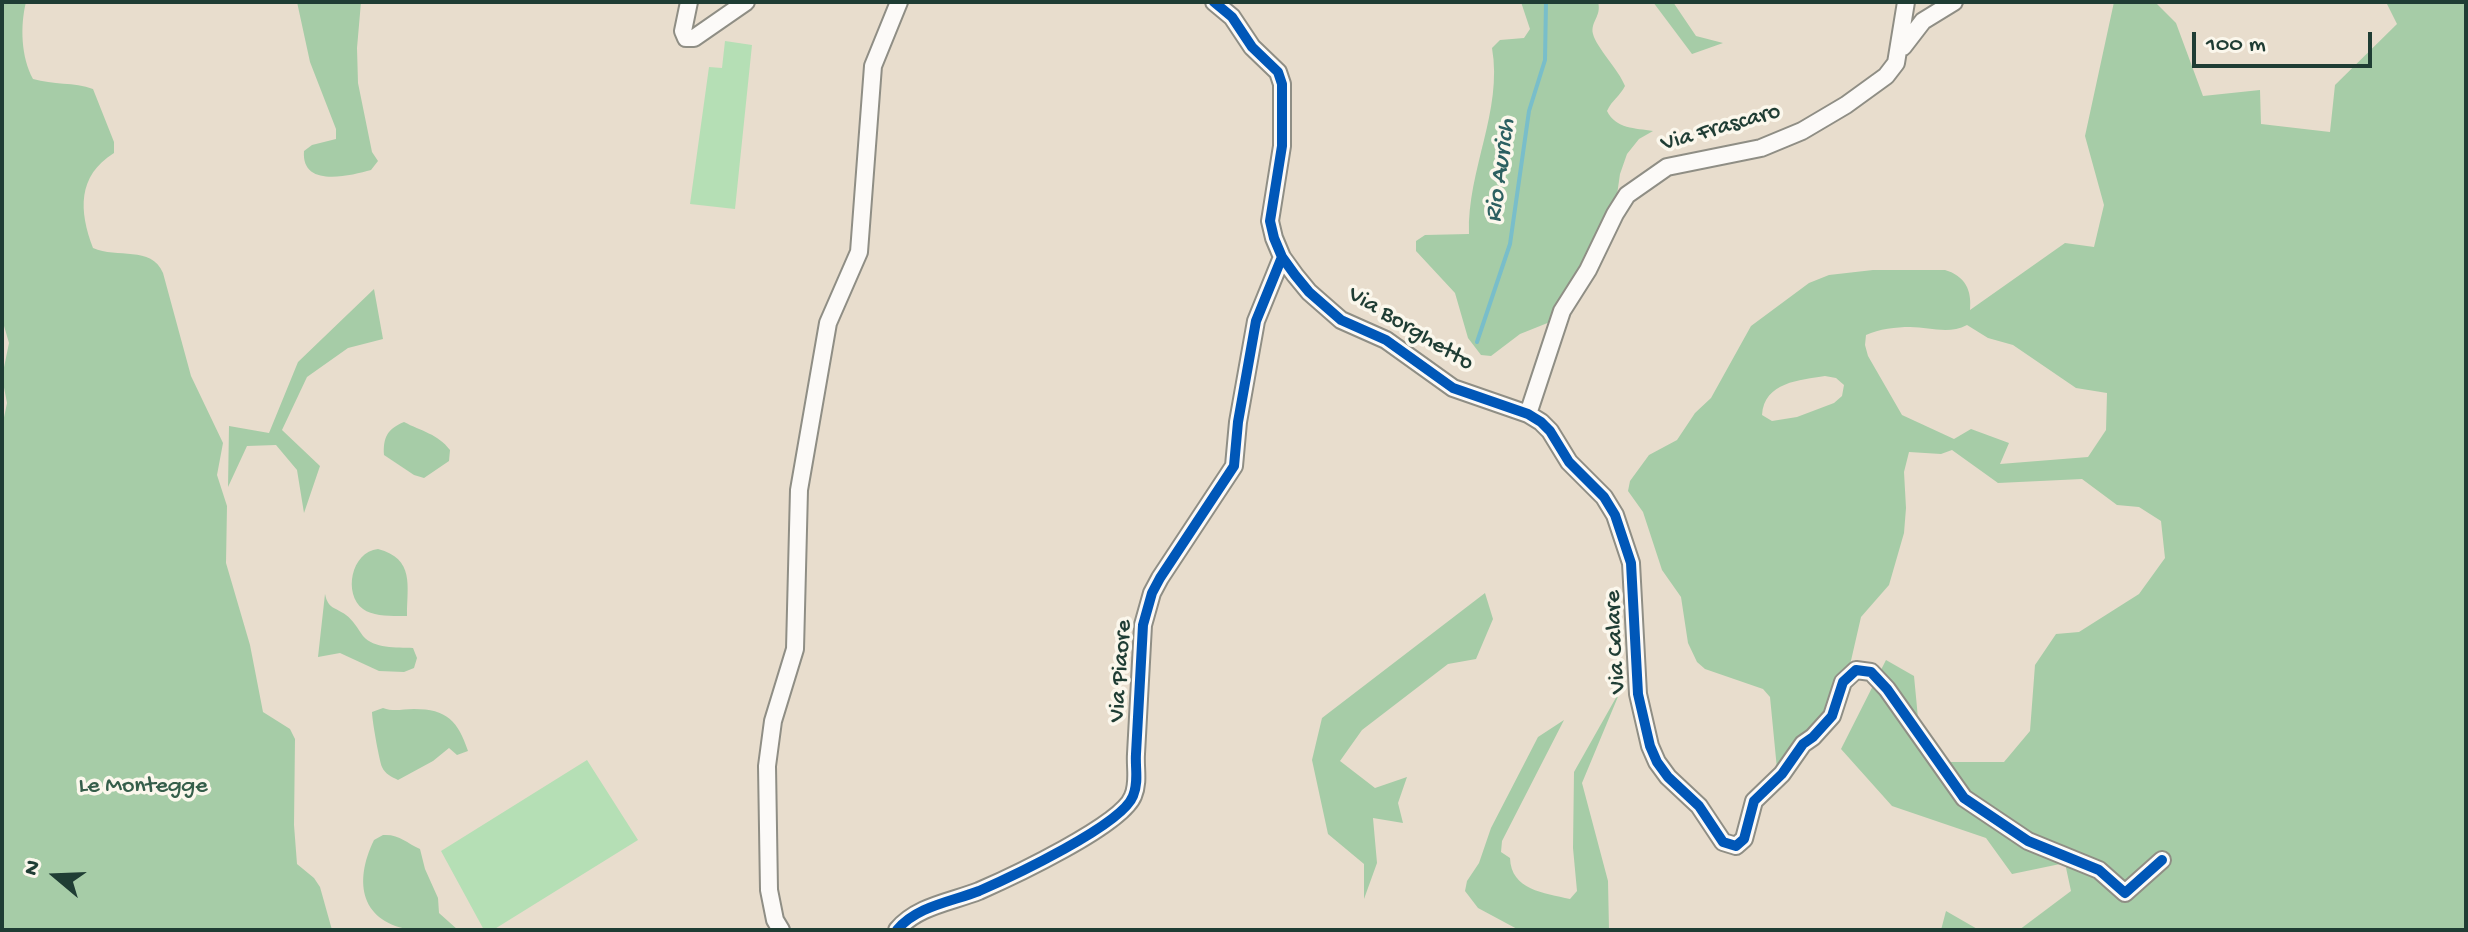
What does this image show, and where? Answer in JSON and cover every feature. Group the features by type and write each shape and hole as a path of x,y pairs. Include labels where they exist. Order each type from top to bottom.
{"street":[{"path":"689,2 683,31 686,38 694,38 746,2"},
{"path":"781,930 775,920 769,890 767,766 773,721 795,649 799,490 828,323 859,252 873,66 899,2"},
{"name":"Via Borghetto","path":"1214,2 1232,17 1252,47 1278,72 1282,84 1282,146 1270,221 1282,257 1309,292 1341,320 1386,340 1453,388 1528,414"},
{"path":"1896,63 1906,2"},
{"name":"Via Frascaro","path":"1528,414 1562,311 1588,270 1627,195 1667,167 1761,148 1802,131 1856,99 1886,76 1923,21 1954,2"},
{"name":"Via Piaore","path":"897,930 918,913 993,884 1084,837 1126,810 1137,784 1135,760 1143,625 1147,607 1160,578 1234,466 1238,422 1256,321 1282,257"},
{"name":"Via Calare","path":"1528,414 1550,431 1569,462 1604,497 1615,515 1632,572 1638,694 1650,746 1668,777 1699,806 1723,842 1736,846 1744,839 1754,801 1782,774 1803,744 1832,716 1843,682 1856,670 1871,672 1887,689 1964,798 2028,841 2099,870 2125,893 2162,860"}],"green space":[{"name":"Le Montegge","path":"2,2 26,2 23,41 33,79 93,89 114,142 114,153 93,172 84,195 85,221 93,248 142,256 158,264 163,273 191,376 223,443 217,475 227,506 226,563 250,645 263,712 290,729 295,739 297,864 320,887 332,930 2,930 2,427 7,403 2,377 9,343 2,319"},
{"path":"297,2 361,2 358,83 372,152 378,161 371,170 328,177 318,175 305,163 304,151 312,145 336,139 336,129 310,62"},
{"path":"1521,2 1598,2 1593,34 1625,86 1607,111 1621,124 1653,131 1639,139 1627,154 1616,202 1550,322 1520,334 1491,356 1481,355 1468,338 1455,293 1416,251 1416,241 1425,235 1469,234 1473,187 1493,95 1492,48 1500,40 1524,38 1530,29"},
{"path":"1653,2 1673,2 1696,36 1723,43 1692,54"},
{"path":"2114,2 2155,2 2176,23 2203,96 2260,90 2261,124 2330,132 2335,85 2397,24 2386,2 2466,2 2466,930 2019,930 2071,891 2065,863 2012,874 1986,838 1892,806 1841,749 1886,660 1914,676 1920,739 1947,762 2004,762 2030,731 2035,665 2056,634 2079,632 2139,594 2165,558 2161,521 2139,507 2117,505 2082,479 1998,483 1952,450 1941,454 1909,452 1904,472 1904,533 1889,585 1861,617 1850,665 1841,676 1832,716 1777,769 1770,697 1763,689 1705,669 1697,662 1688,643 1681,597 1662,570 1643,512 1628,491 1630,481 1649,455 1677,440 1695,413 1711,398 1751,326 1809,283 1829,275 1873,270 1945,270 1958,276 1966,285 1970,310 2065,243 2094,247 2104,205 2085,136","holes":["1967,325 1988,338 2013,345 2076,388 2107,393 2106,430 2088,457 2000,464 2009,443 1971,429 1954,439 1902,415 1868,356 1866,335 1893,328 1946,330","1825,376 1836,378 1844,385 1842,396 1834,403 1797,417 1772,421 1762,415 1764,404 1776,389 1795,381"]},
{"path":"725,41 752,45 735,209 690,204 709,67 722,68"},
{"path":"374,289 383,339 348,348 307,377 282,430 320,466 304,513 297,470 276,445 247,446 228,487 229,426 269,433 298,362"},
{"path":"404,422 435,436 450,450 449,461 424,478 384,455 387,435"},
{"path":"378,549 390,553 403,566 408,584 407,616 384,616 363,609 353,594 356,565 369,552"},
{"path":"1485,593 1493,619 1476,659 1448,664 1362,730 1340,761 1375,788 1407,777 1398,803 1403,823 1373,818 1377,863 1364,899 1364,864 1328,834 1312,760 1322,718"},
{"path":"325,594 330,605 349,617 368,640 386,646 413,648 417,658 414,668 404,672 379,671 340,653 318,657"},
{"path":"1622,687 1582,783 1608,881 1609,930 1519,930 1478,908 1465,891 1467,881 1479,863 1491,828 1538,737 1564,720 1502,841 1501,852 1510,858 1516,877 1531,888 1570,899 1577,891 1573,848 1574,772"},
{"path":"383,708 443,714 460,732 468,751 457,755 449,748 433,761 396,779 382,767 376,740 372,712"},
{"path":"587,760 638,840 493,930 484,930 441,851"},
{"path":"383,835 398,837 420,849 438,898 439,913 458,930 413,930 396,926 372,910 363,886 364,871 374,840"},
{"path":"1946,911 1979,930 1941,930"}],"waterway":[{"name":"Rio Aurich","path":"1477,342 1510,244 1529,111 1545,60 1546,2"}],"cycle path":[{"path":"1214,2 1232,17 1252,47 1278,72 1282,84 1282,146 1270,221 1282,257 1295,275 1341,320 1386,340 1453,388 1528,414 1541,422 1569,462 1604,497 1615,515 1631,563 1638,694 1650,746 1668,777 1699,806 1723,842 1736,846 1744,839 1754,801 1782,774 1803,744 1832,716 1843,682 1856,670 1871,672 1887,689 1964,798 2028,841 2099,870 2125,893 2162,860"},
{"path":"897,930 924,910 979,891 1064,849 1109,821 1125,808 1133,796 1143,625 1152,593 1160,578 1234,466 1238,422 1256,321 1282,257"}]}
